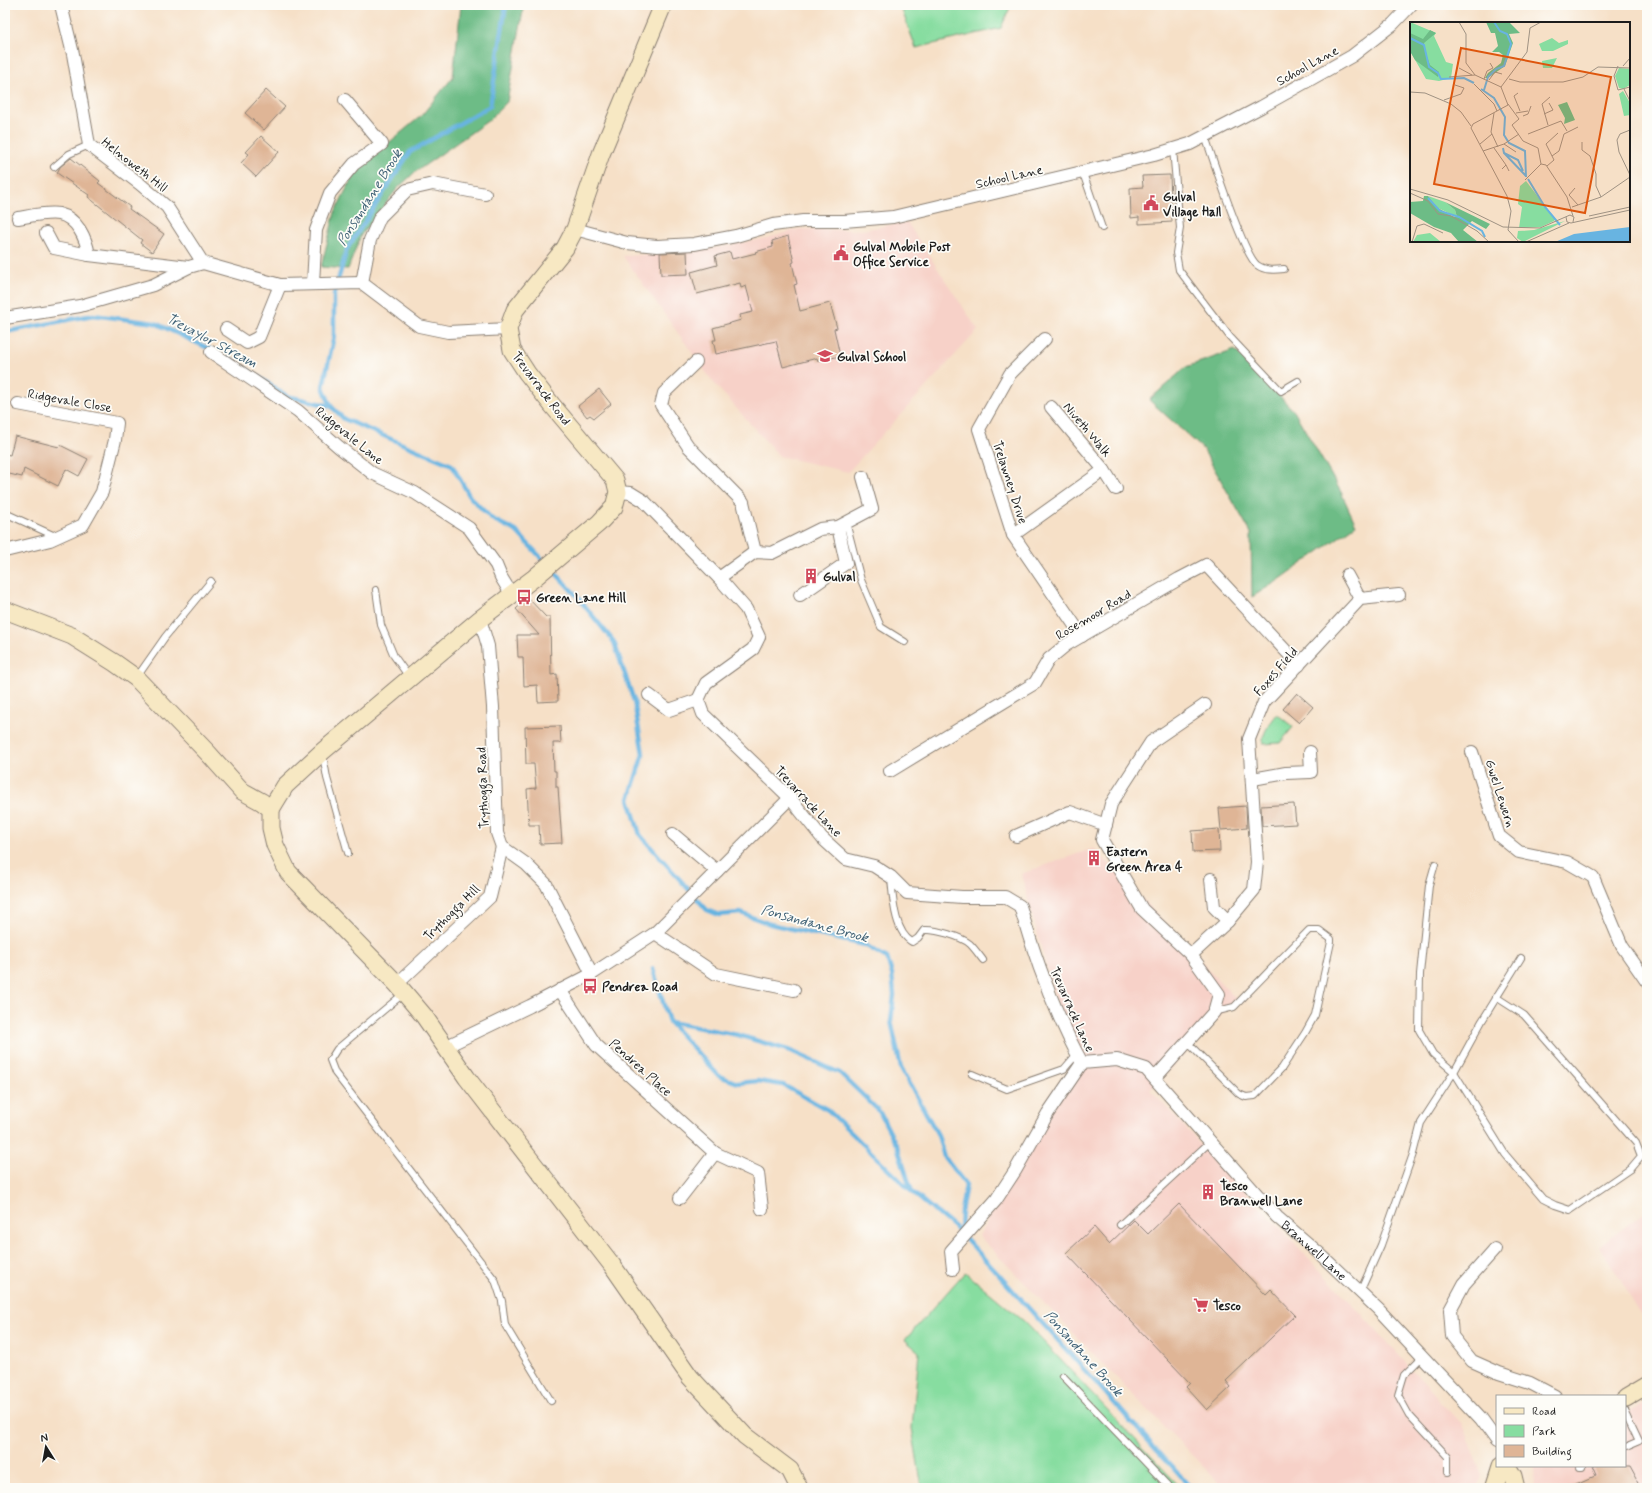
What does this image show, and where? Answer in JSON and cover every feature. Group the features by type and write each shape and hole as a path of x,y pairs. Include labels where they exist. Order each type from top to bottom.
{"main road":[{"path":"508,329 515,310 565,248 575,229 601,154 663,5"},
{"name":"Trevarrack Road","path":"508,329 512,350 516,356 552,405 615,480 618,492"},
{"path":"618,492 614,507 599,523 534,578 480,619 323,751 285,786 271,809 271,828 275,844 288,872 401,989 424,1016 467,1078 612,1265 690,1377 745,1436 790,1470 799,1488"},
{"path":"5,610 72,636 136,678 208,752 242,791 262,802 271,809"},
{"path":"1626,1397 1647,1385"},
{"path":"1494,1488 1501,1467"},
{"path":"1508,1467 1513,1476 1516,1488"}],"street":[{"name":"Helnoweth Hill","path":"61,5 73,54 89,145 140,184 166,207 203,263"},
{"name":"School Lane","path":"575,229 627,243 657,246 694,244 736,236 772,225 803,221 844,221 893,217 1083,173 1173,150 1190,144 1352,56 1393,24 1411,5"},
{"path":"313,284 316,230 330,192 354,164 382,144 344,100"},
{"path":"358,283 370,240 380,217 407,190 433,184 485,194"},
{"path":"18,218 58,214 70,219 82,234 87,244 89,255"},
{"path":"46,233 54,248 89,255 189,267"},
{"path":"5,318 80,306 153,285 189,267 203,263 280,285 358,283 419,326 448,332 508,329"},
{"path":"226,329 247,343 259,337 280,285"},
{"name":"Trelawney Drive","path":"1045,339 1010,374 979,429 1013,535 1082,636"},
{"name":"Ridgevale Lane","path":"212,352 298,411 372,473 415,493 469,528 496,565 501,577 512,595"},
{"path":"696,362 664,393 661,405 688,446 743,502 755,552"},
{"name":"Ridgevale Close","path":"5,551 56,537 83,525 102,492 116,440 117,423 18,404"},
{"name":"Niveth Walk","path":"1051,407 1104,470 1116,488"},
{"name":"Niveth Walk","path":"1013,535 1104,470"},
{"path":"719,578 755,552 772,553 820,529 842,525 872,509 863,477"},
{"path":"618,492 631,493 644,501 719,578 746,609 759,637 753,649 706,683 698,700 669,710 649,695"},
{"path":"800,595 846,563 842,525"},
{"name":"Rosemoor Road","path":"890,771 1035,683 1049,659 1066,645 1206,565 1299,665"},
{"path":"1347,575 1360,599 1399,595"},
{"name":"Foxes Field","path":"1191,955 1228,922 1254,890 1257,862 1253,779 1249,738 1264,702 1360,599"},
{"name":"Trythogga Road","path":"480,619 488,646 492,692 497,833 502,847"},
{"name":"Trevarrack Lane","path":"698,700 703,714 790,798 822,838 845,859 874,866 890,877 907,893 962,897 1005,897 1020,906 1029,939 1050,999 1079,1059"},
{"path":"1155,1078 1214,1012 1219,994 1191,955 1142,909 1102,840 1111,804 1151,742 1205,705"},
{"path":"1253,779 1286,773 1311,772 1310,752"},
{"name":"Gwel Lewern","path":"1472,752 1499,836 1520,852 1567,862 1593,877 1622,946 1647,982"},
{"path":"445,1047 592,974 655,933 790,798"},
{"path":"1016,836 1070,812 1106,825"},
{"path":"673,834 717,871"},
{"path":"502,847 526,864 546,884 592,974"},
{"name":"Trythogga Hill","path":"401,989 490,897 502,847"},
{"path":"1211,879 1214,907 1228,922"},
{"path":"655,933 716,974 794,990"},
{"name":"Pendrea Place","path":"560,990 596,1045 715,1153 758,1173 762,1209"},
{"path":"953,1269 951,1251 996,1200 1015,1171 1079,1059"},
{"name":"Branwell Lane","path":"1079,1059 1117,1060 1146,1069 1277,1217 1320,1254 1360,1292 1423,1356 1481,1419 1496,1440"},
{"path":"680,1198 715,1153"},
{"path":"1495,1249 1464,1284 1450,1310 1452,1336 1472,1361 1499,1373 1530,1383 1553,1395"}],"lane":[{"path":"1205,136 1240,234 1253,260 1258,265 1269,270 1284,269"},
{"path":"54,167 69,154 89,145"},
{"path":"1173,150 1180,228 1176,253 1179,270 1230,337 1281,391 1298,381"},
{"path":"1083,173 1102,228"},
{"path":"5,513 56,537"},
{"path":"842,525 861,580 881,627 905,642"},
{"path":"136,678 165,637 211,581"},
{"path":"376,590 381,625 394,656 410,678"},
{"path":"323,751 327,778 348,853"},
{"path":"1435,864 1429,885 1420,974 1419,1030 1433,1054 1454,1072 1505,1154 1543,1198 1555,1205 1570,1210 1630,1170 1644,1157 1636,1143 1524,1015 1496,997"},
{"path":"890,877 894,905 901,931 906,939 912,942 918,938 924,930 934,930 960,938 970,944 983,960"},
{"path":"1187,1042 1239,1094 1246,1097 1255,1096 1282,1068 1315,1015 1331,939 1319,930 1309,930 1234,1007 1214,1012"},
{"path":"1360,1292 1381,1245 1413,1154 1421,1123 1454,1072 1496,997 1521,958"},
{"path":"401,989 337,1049 330,1060 335,1073 495,1280 502,1301 505,1325 551,1402"},
{"path":"972,1074 1007,1089 1064,1069 1079,1059"},
{"path":"1120,1224 1210,1142"},
{"path":"1423,1356 1404,1375 1398,1395 1409,1415 1448,1457 1448,1472"},
{"path":"1063,1376 1170,1488"},
{"path":"1626,1413 1639,1441 1626,1447"}],"shaded area":[{"name":"Gulval School","path":"907,222 978,330 848,472 779,456 713,382 623,256 694,252 767,238 799,229 862,230"},
{"path":"1094,848 1236,999 1150,1090 1349,1301 1462,1424 1482,1476 1478,1488 1224,1488 979,1236 1074,1065 1021,874"},
{"path":"1647,1210 1647,1324 1600,1246"},
{"path":"1647,1402 1647,1488 1534,1488 1533,1467 1626,1467 1626,1414"}],"green space":[{"path":"461,5 524,5 507,102 489,120 414,173 397,189 361,235 348,269 321,267 335,212 356,170 421,116 453,77"},
{"path":"900,5 1011,5 1001,28 916,48"},
{"path":"1235,350 1294,411 1341,492 1356,525 1279,580 1252,597 1251,533 1203,449 1149,400 1186,367"},
{"path":"1277,714 1293,727 1280,743 1263,744 1265,732"},
{"path":"965,1272 1025,1322 1181,1488 922,1488 912,1428 919,1352 905,1340"}],"building":[{"path":"266,90 285,107 264,130 245,113"},
{"path":"261,136 279,152 256,177 241,163 249,154 246,152"},
{"path":"71,158 100,181 98,183 130,207 129,209 164,234 152,252 140,243 142,240 88,197 89,195 57,173 60,167"},
{"name":"Gulval Village Hall","path":"1170,175 1172,222 1139,224 1139,217 1131,218 1130,188 1143,187 1142,176"},
{"path":"788,236 797,284 794,285 800,311 830,303 837,328 834,329 840,356 818,361 817,358 783,367 776,341 716,354 713,340 716,340 713,328 741,320 740,315 753,312 746,286 741,288 740,283 697,294 691,272 717,265 715,256 730,252 732,259 756,253 755,252 773,247 772,241"},
{"path":"687,252 688,274 661,275 660,253"},
{"path":"599,389 611,404 594,418 590,415 587,417 578,406"},
{"path":"15,436 59,447 60,445 88,459 79,476 66,469 58,486 24,469 22,477 5,473 5,454 10,455"},
{"path":"528,598 546,617 550,617 551,675 557,674 558,701 538,702 537,685 524,686 523,657 518,657 517,635 539,635 516,609"},
{"path":"1297,693 1313,707 1299,723 1283,709"},
{"path":"560,726 561,743 553,743 554,771 556,771 556,787 558,787 562,843 540,844 539,825 529,825 527,789 536,788 534,764 526,764 525,727"},
{"path":"1294,804 1296,824 1262,826 1261,806"},
{"path":"1246,806 1247,828 1221,830 1219,808"},
{"path":"1219,829 1220,851 1193,852 1192,831"},
{"name":"Tesco","path":"1179,1204 1266,1295 1271,1290 1295,1315 1226,1381 1231,1387 1207,1410 1186,1387 1190,1383 1066,1253 1094,1227 1109,1244 1134,1220 1148,1234"},
{"path":"1628,1466 1640,1488 1567,1488 1596,1475 1592,1467"}],"waterway":[{"name":"Ponsandane Brook","path":"506,5 490,106 410,152 347,249 334,294 334,336 323,387 331,406 344,419 452,465 470,497 492,519 516,531 546,563"},
{"name":"Trevaylor Stream","path":"5,332 93,315 155,323 212,350"},
{"name":"Trevaylor Stream","path":"229,358 287,396 331,406"},
{"name":"Ponsandane Brook","path":"551,568 575,594 614,642 634,701 643,754 629,799 640,835 707,910 719,915 741,913 770,924 865,945 887,958 892,974 894,995 891,1021 901,1068 938,1135 944,1157 966,1185 961,1211 960,1232"},
{"name":"Ponsandane Brook","path":"653,969 669,1022 738,1035 791,1051 840,1073 879,1111 897,1146 912,1192"},
{"name":"Ponsandane Brook","path":"669,1022 719,1076 738,1083 758,1081 783,1085 828,1110 912,1192 960,1232 1191,1488"}],"place":[{"name":"Gulval Village Hall","path":"1151,203"},
{"name":"Gulval Mobile Post Office Service","path":"841,253"},
{"name":"Gulval School","path":"825,356"},
{"name":"Gulval","path":"811,576"},
{"name":"Green Lane Hill","path":"524,597"},
{"name":"Eastern Green Area 4","path":"1094,858"},
{"name":"Pendrea Road","path":"590,986"},
{"name":"Tesco Branwell Lane","path":"1208,1192"},
{"name":"Tesco","path":"1201,1305"}]}
